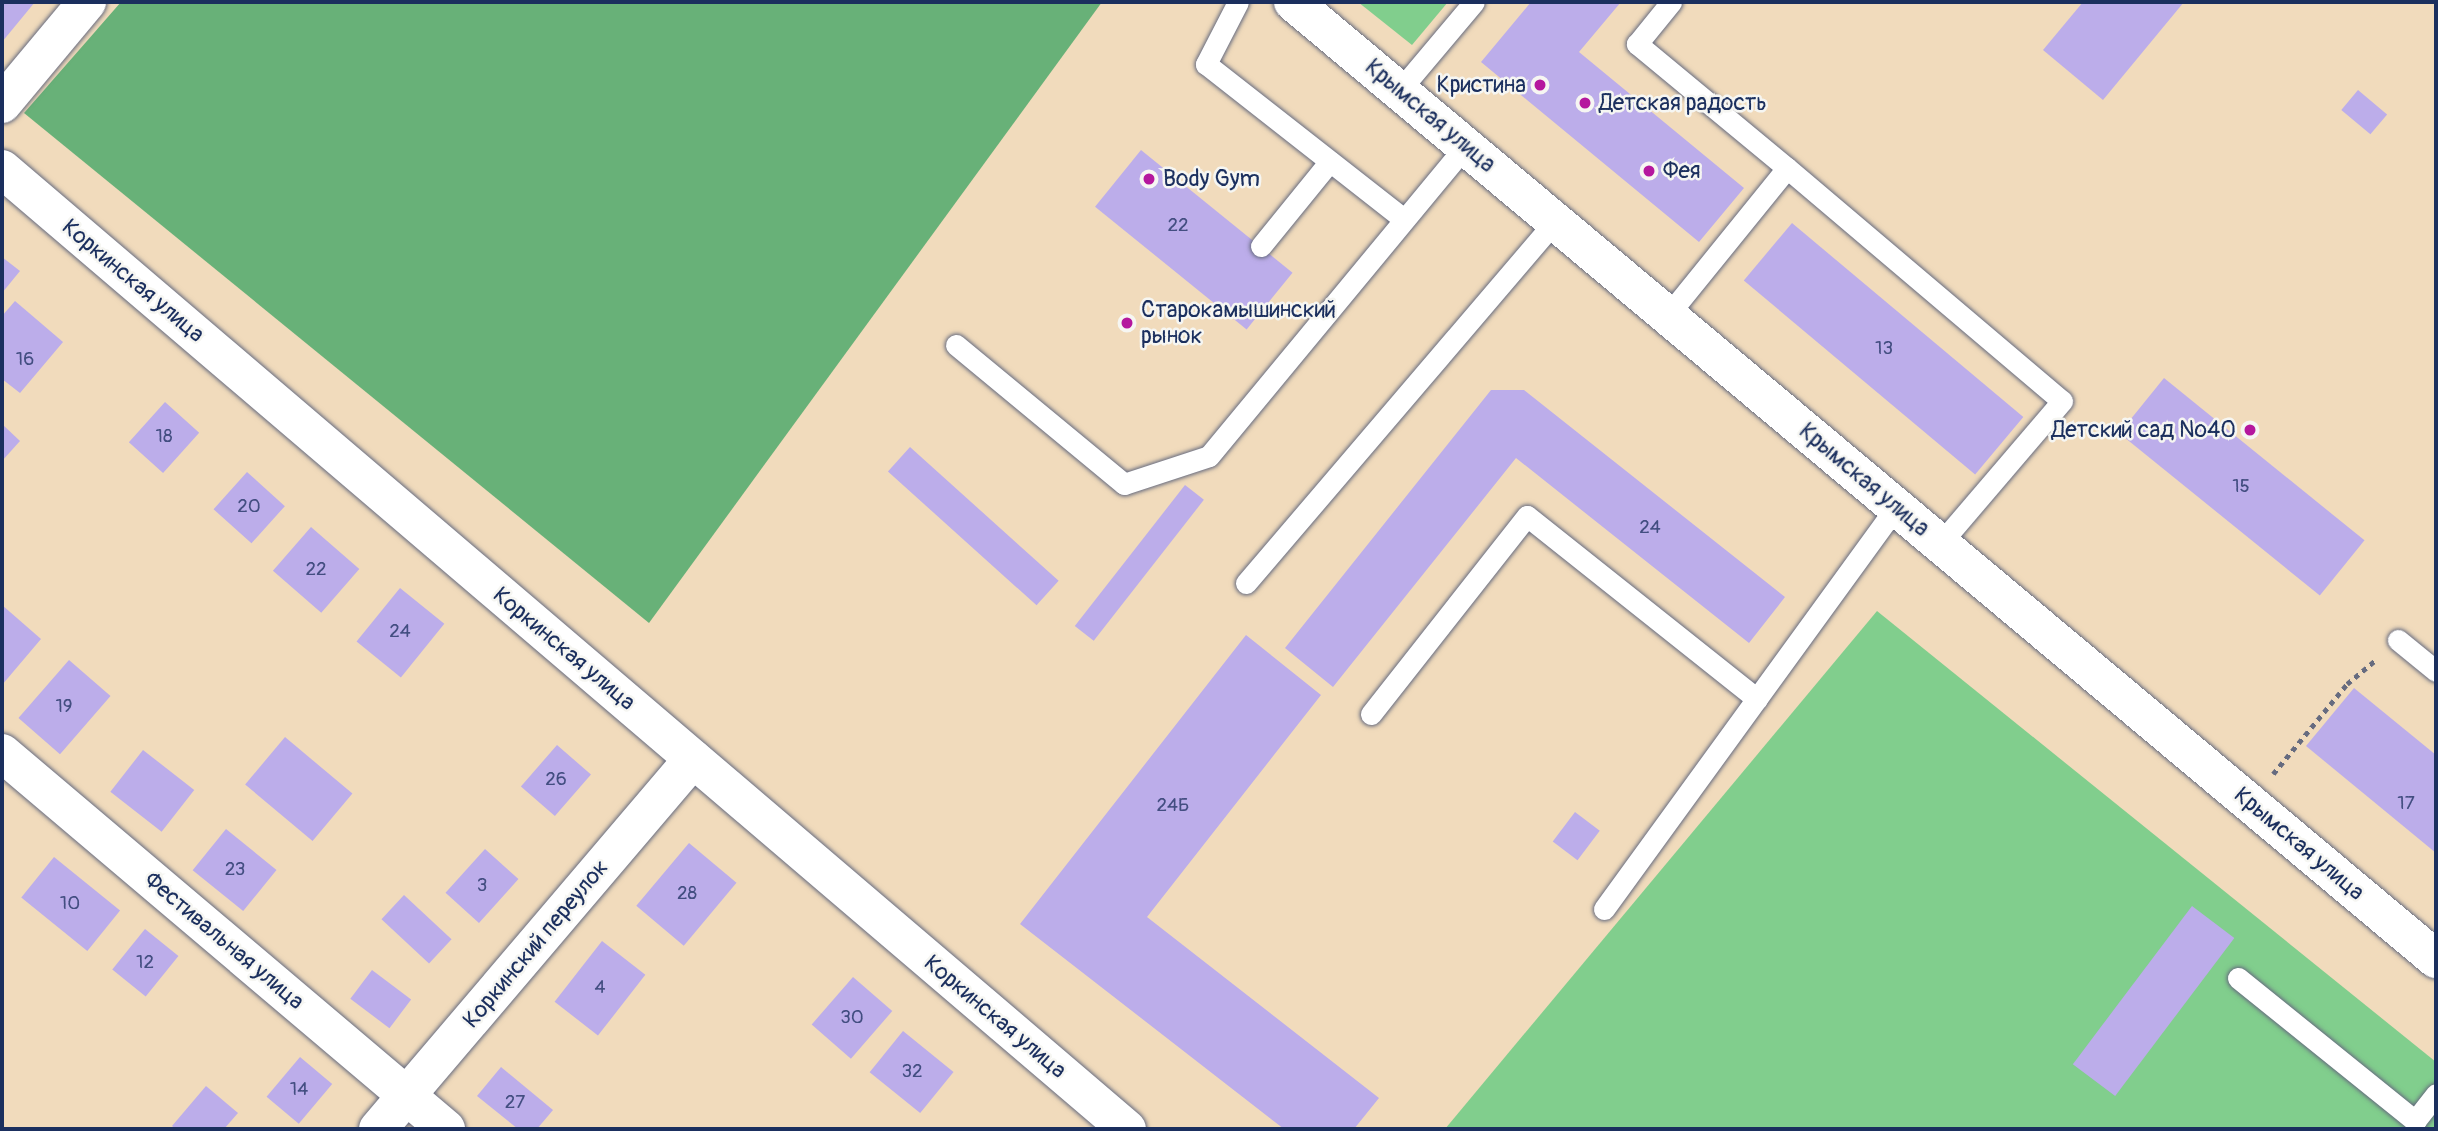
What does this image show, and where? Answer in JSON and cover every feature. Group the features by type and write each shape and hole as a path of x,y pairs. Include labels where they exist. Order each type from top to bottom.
{"street":[{"path":"2,104 87,2"},
{"name":"Крымская улица","path":"1293,2 2436,958"},
{"name":"Коркинская улица","path":"2,169 1127,1129"},
{"name":"Фестивальная улица","path":"2,753 446,1129"},
{"name":"Коркинский переулок","path":"378,1129 693,759"}],"lane":[{"path":"1238,2 1206,64 1404,219"},
{"path":"1399,91 1474,2"},
{"path":"1671,2 1637,44 2063,401 1941,544"},
{"path":"956,345 1124,484 1209,456 1465,146"},
{"path":"1261,246 1330,162"},
{"path":"1668,315 1787,168"},
{"path":"1245,583 1555,221"},
{"path":"1604,909 1896,507"},
{"path":"1371,714 1527,516 1756,699"},
{"path":"2398,640 2436,671"},
{"path":"2238,978 2415,1121 2436,1094"}],"path":[{"path":"2271,777 2347,684 2398,640"}],"green space":[{"path":"121,2 1102,2 649,623 24,113"},
{"path":"1358,2 1448,2 1412,45"},
{"path":"1877,611 2436,1062 2436,1129 1445,1129"}],"building":[{"path":"2,2 35,2 2,42"},
{"path":"1531,2 1621,2 1579,52 1744,188 1699,242 1481,62"},
{"path":"2083,2 2184,2 2103,100 2043,50"},
{"path":"2358,90 2387,114 2370,134 2341,110"},
{"path":"1141,150 1293,273 1247,329 1095,207"},
{"path":"1792,223 2023,417 1975,475 1744,280"},
{"path":"2,257 20,271 2,293"},
{"path":"15,301 63,342 20,393 2,379 2,316"},
{"path":"2164,378 2365,540 2320,596 2119,433"},
{"path":"1491,390 1524,390 1785,597 1749,643 1516,458 1333,687 1285,648"},
{"path":"165,402 199,433 163,473 129,442"},
{"path":"2,424 20,441 2,461"},
{"path":"910,447 1059,581 1037,605 888,472"},
{"path":"247,472 285,506 251,543 214,509"},
{"path":"1185,485 1204,500 1094,641 1075,626"},
{"path":"311,527 359,569 321,613 273,571"},
{"path":"400,588 444,624 401,677 357,642"},
{"path":"2,605 41,639 2,685"},
{"path":"1246,635 1321,695 1147,917 1379,1098 1354,1129 1284,1129 1020,924"},
{"path":"69,660 111,696 60,754 18,718"},
{"path":"2354,688 2436,755 2436,853 2306,746"},
{"path":"285,737 352,794 313,841 245,784"},
{"path":"557,745 591,775 555,816 521,787"},
{"path":"143,750 194,790 162,832 110,792"},
{"path":"1575,812 1600,831 1577,860 1553,842"},
{"path":"226,829 277,870 243,911 193,870"},
{"path":"689,843 736,883 684,946 636,906"},
{"path":"485,849 518,879 479,923 446,893"},
{"path":"54,857 120,910 87,951 21,897"},
{"path":"404,895 452,939 429,963 381,919"},
{"path":"2192,906 2234,938 2115,1096 2073,1064"},
{"path":"145,929 178,956 146,996 112,969"},
{"path":"602,941 645,975 598,1036 555,1002"},
{"path":"372,970 411,999 389,1028 350,999"},
{"path":"853,977 892,1011 851,1059 812,1025"},
{"path":"903,1031 954,1072 920,1113 870,1072"},
{"path":"300,1057 332,1084 299,1124 267,1097"},
{"path":"501,1067 553,1110 537,1129 518,1129 477,1096"},
{"path":"206,1086 238,1113 224,1129 176,1129 172,1126"}],"place":[{"name":"Кристина","path":"1540,85"},
{"name":"Детская радость","path":"1585,103"},
{"name":"Фея","path":"1649,171"},
{"name":"Body Gym","path":"1149,179"},
{"name":"Старокамышинский рынок","path":"1127,323"},
{"name":"Детский сад №40","path":"2250,430"}]}
